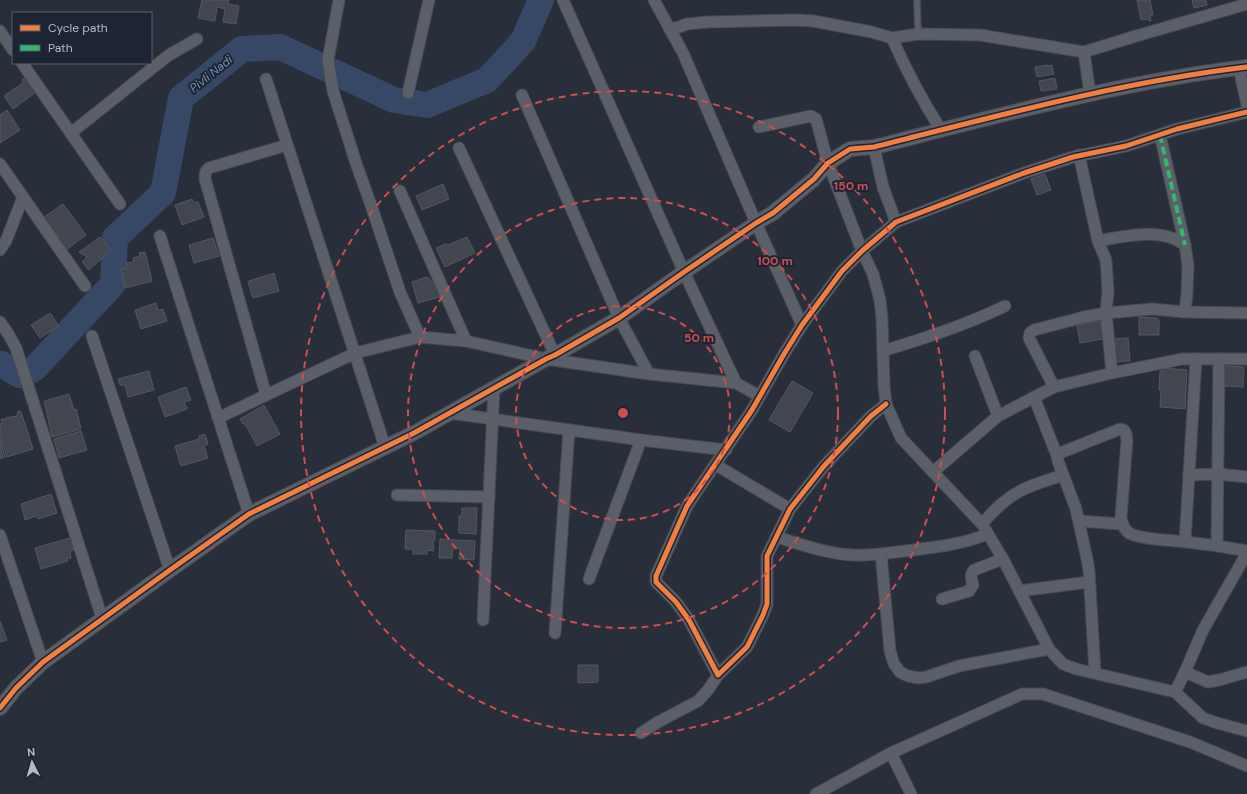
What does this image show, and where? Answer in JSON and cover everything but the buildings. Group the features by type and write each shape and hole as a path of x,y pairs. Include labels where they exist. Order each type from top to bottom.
{"street":[{"path":"339,0 328,60 334,91 357,166 400,292 420,337"},
{"path":"408,93 429,0"},
{"path":"563,0 684,272 736,383"},
{"path":"654,0 683,53 756,223 802,324"},
{"path":"670,30 687,24 708,22 813,21 872,32 892,38 918,34 980,35 1084,52 1227,5 1247,4"},
{"path":"0,31 12,49"},
{"path":"892,38 905,69 921,99 941,130"},
{"path":"71,133 169,55 196,39"},
{"path":"1084,52 1090,94"},
{"path":"23,64 120,204"},
{"path":"0,708 16,688 43,662 102,618 249,514 450,413 619,318 684,272 773,213 814,179 828,163 850,149 874,146 1090,94 1203,72 1243,67 1247,105"},
{"path":"266,79 385,447"},
{"path":"522,95 619,318 649,374"},
{"path":"718,675 689,620 676,602 656,582 656,576 687,506 752,410 802,324 842,271 862,251 896,222 1024,173 1079,155 1126,146 1177,129 1247,112"},
{"path":"759,127 811,116 816,119 828,163 862,251 873,274 880,300 886,404 901,438 982,524 1003,559 1049,648 1056,657 1063,664 1076,669 1175,692 1203,718 1247,731"},
{"path":"1160,135 1188,265 1185,312"},
{"path":"266,395 205,179 205,174 209,168 287,145"},
{"path":"874,146 883,187 896,222"},
{"path":"459,148 550,357"},
{"path":"1079,155 1098,241 1106,260 1108,291 1106,313 1112,373"},
{"path":"0,164 85,286"},
{"path":"400,191 466,341"},
{"path":"0,250 6,241 23,197"},
{"path":"1098,241 1123,236 1157,235 1170,237 1178,240 1184,245"},
{"path":"160,236 249,514"},
{"path":"883,351 960,326 1005,306"},
{"path":"1054,387 1029,338 1030,333 1034,330 1106,313 1152,309 1185,312 1247,313"},
{"path":"0,322 16,348 23,374 102,618"},
{"path":"92,336 170,570"},
{"path":"218,418 355,353 420,337 466,341 649,374 736,383 760,396"},
{"path":"975,356 998,416"},
{"path":"933,472 998,416 1054,387 1112,373 1182,359 1247,359"},
{"path":"1185,541 1196,359"},
{"path":"1217,546 1219,359"},
{"path":"483,620 494,388"},
{"path":"1034,398 1057,456 1079,521 1087,559 1095,673"},
{"path":"641,733 658,722 698,701 708,690 718,675 747,647 764,615 767,604 766,556 790,509 824,466 872,416 886,404"},
{"path":"450,413 642,440 726,450"},
{"path":"1057,456 1060,453 1120,429 1124,430 1127,440 1121,516 1122,524 1130,534 1150,538 1185,541 1247,552 1203,630 1175,692"},
{"path":"555,633 569,430"},
{"path":"589,579 642,440"},
{"path":"716,465 790,509"},
{"path":"1189,475 1218,474 1247,477"},
{"path":"982,524 1004,502 1018,492 1032,485 1063,475"},
{"path":"397,495 489,497"},
{"path":"1079,521 1122,524"},
{"path":"776,537 831,552 854,555 881,554 948,545 970,541 988,534"},
{"path":"0,535 43,662"},
{"path":"881,554 890,652 894,664 900,672 908,676 919,678 926,677 959,666 1049,648"},
{"path":"942,599 969,591 973,585 971,577 974,570 1003,559"},
{"path":"1019,591 1089,582"},
{"path":"1185,672 1208,682 1247,672"},
{"path":"816,794 891,753 1022,694 1043,694 1190,742 1247,766"},
{"path":"891,753 910,794"}],"lane":[{"path":"917,0 918,34"}],"waterway":[{"name":"Pivli Nadi","path":"0,366 1,364 19,375 35,368 113,284 115,238 163,193 181,98 242,49 280,47 394,100 427,105 487,80 523,41 541,0"}],"marked path":[{"path":"1160,135 1185,245"}],"cycle path":[{"path":"0,708 16,688 43,662 249,514 414,433 619,318 684,272 773,213 814,179 828,163 850,149 874,147 1059,101 1153,81 1247,67"},
{"path":"886,404 871,416 824,466 790,509 767,556 767,604 763,615 747,647 718,675 689,620 676,602 656,582 656,576 687,506 752,410 802,325 842,271 862,251 896,222 1024,173 1073,157 1126,146 1177,129 1247,112"}]}
